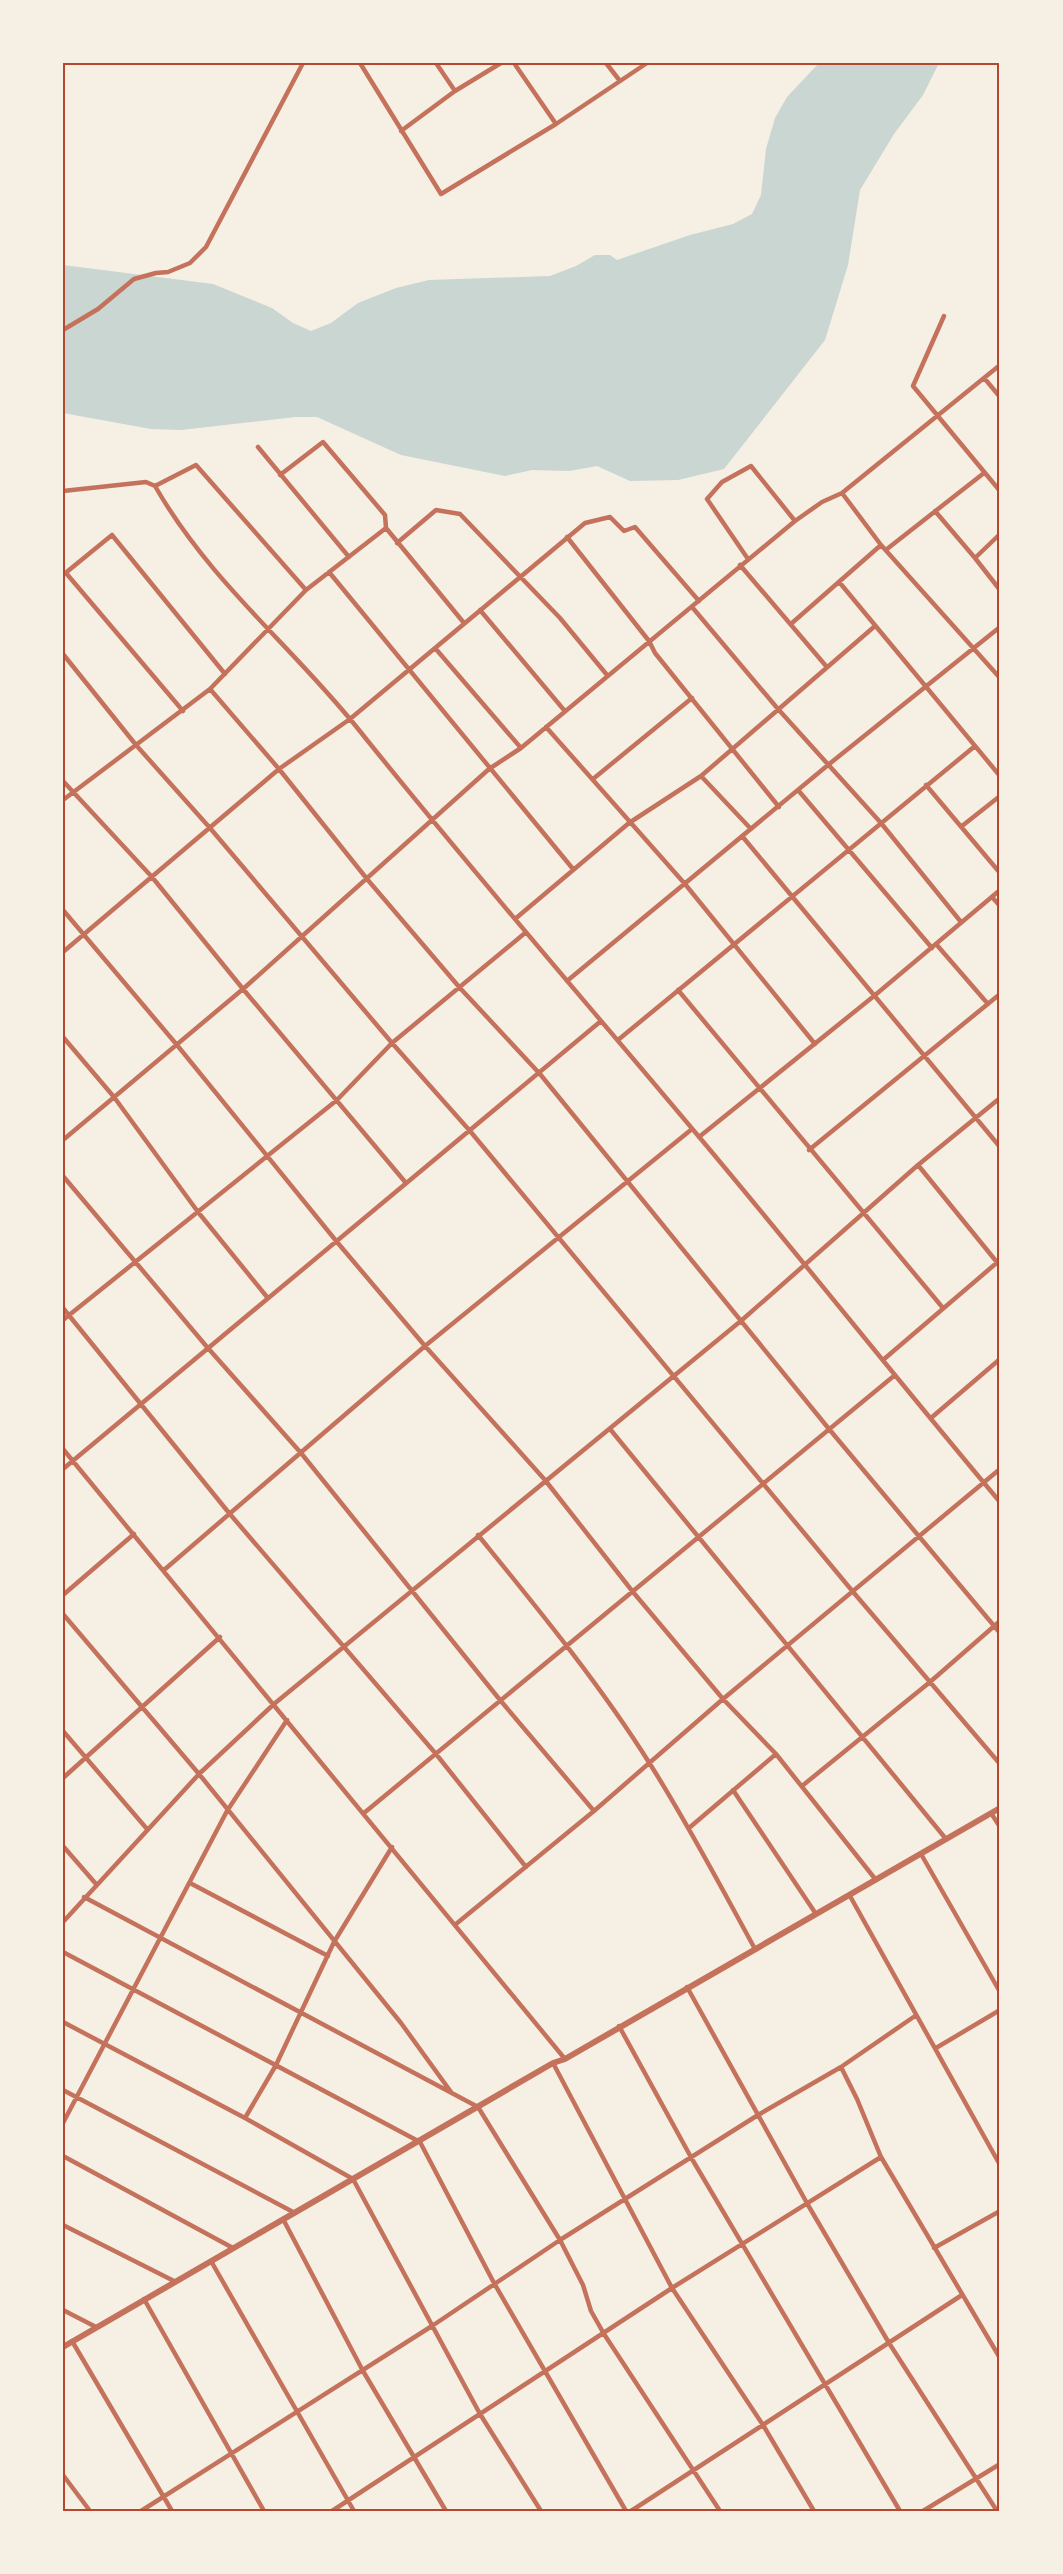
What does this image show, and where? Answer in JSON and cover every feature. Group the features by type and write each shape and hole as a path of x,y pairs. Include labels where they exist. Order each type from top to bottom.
{"street":[{"path":"63,330 98,309 134,279 168,272 190,263 206,247 303,63"},
{"path":"360,63 441,194 556,124 647,63"},
{"path":"436,63 454,91"},
{"path":"401,131 454,91 501,63"},
{"path":"514,63 556,124"},
{"path":"606,63 620,81"},
{"path":"944,316 914,386 1000,491"},
{"path":"63,1140 243,989 489,769 521,748 564,710 795,521 822,502 842,493 1000,365"},
{"path":"985,379 1000,397"},
{"path":"280,475 323,442 386,515 386,528 464,623"},
{"path":"258,447 349,558"},
{"path":"155,486 196,465 306,590"},
{"path":"748,559 707,499 722,482 751,466 795,521"},
{"path":"887,549 984,472"},
{"path":"63,491 146,482 155,486 189,540 268,632 350,719 432,821 699,1137 1000,1502"},
{"path":"842,493 880,545 887,549 1000,678"},
{"path":"397,543 436,510 460,514 560,618 608,675"},
{"path":"935,511 1000,590"},
{"path":"63,952 279,769 350,719 585,523 610,517 624,531 635,527 699,601"},
{"path":"63,800 210,689 268,632 306,590 386,528"},
{"path":"975,558 1000,534"},
{"path":"183,711 65,574 112,535 225,674"},
{"path":"567,537 649,641 655,653 779,807"},
{"path":"792,623 840,583 880,545"},
{"path":"740,565 792,623 826,666"},
{"path":"329,572 573,869"},
{"path":"840,583 1000,776"},
{"path":"692,606 778,709 881,823 961,922"},
{"path":"480,610 564,710"},
{"path":"515,920 629,823 700,776 875,626"},
{"path":"567,981 828,765 1000,627"},
{"path":"435,648 521,748"},
{"path":"63,654 136,745 302,934 392,1043 470,1131 854,1593 1000,1762"},
{"path":"210,689 460,988 540,1074 829,1429 1000,1633"},
{"path":"592,779 692,698"},
{"path":"546,727 684,884 815,1044"},
{"path":"618,1040 975,746"},
{"path":"700,776 751,829"},
{"path":"63,781 152,877 406,1183"},
{"path":"926,785 1000,873"},
{"path":"798,790 848,850 988,1004"},
{"path":"962,826 1000,796"},
{"path":"742,836 1000,1148"},
{"path":"699,1137 874,996 1000,890"},
{"path":"992,897 1000,906"},
{"path":"63,910 177,1045 337,1242 425,1346 545,1480 633,1592 723,1700 776,1754 876,1880"},
{"path":"63,1320 337,1100 392,1043 525,933"},
{"path":"678,990 809,1150 944,1308"},
{"path":"809,1150 1000,994"},
{"path":"63,1468 601,1021"},
{"path":"63,1037 114,1096 198,1212 267,1298"},
{"path":"63,1922 199,1774 274,1704 742,1320 918,1165 1000,1098"},
{"path":"164,1570 425,1346 692,1129"},
{"path":"883,1360 999,1263 918,1165"},
{"path":"63,1176 207,1347 301,1453 500,1700 594,1811"},
{"path":"63,1308 229,1514 436,1754 526,1867"},
{"path":"931,1418 1000,1359"},
{"path":"364,1813 895,1375"},
{"path":"610,1429 946,1839"},
{"path":"63,1449 565,2059"},
{"path":"456,1924 594,1811 649,1762 1000,1469"},
{"path":"63,1595 134,1534"},
{"path":"478,1535 566,1645 649,1762 689,1828 755,1950"},
{"path":"63,1614 199,1774 401,2023 452,2093"},
{"path":"802,1786 930,1682 1000,1621"},
{"path":"63,1778 220,1637"},
{"path":"63,2122 227,1811 287,1720"},
{"path":"63,1731 147,1829"},
{"path":"689,1828 776,1754"},
{"path":"734,1790 816,1914"},
{"path":"63,2347 174,2281 420,2142 553,2062 565,2059 1000,1808"},
{"path":"991,1813 1000,1827"},
{"path":"63,1846 96,1884"},
{"path":"245,2118 276,2066 334,1942 392,1847"},
{"path":"921,1854 1000,1992"},
{"path":"190,1882 328,1956"},
{"path":"850,1896 1000,2165"},
{"path":"84,1897 478,2107 560,2240 583,2285 591,2311 604,2334 720,2511"},
{"path":"63,1952 420,2142 494,2283 626,2511"},
{"path":"687,1987 808,2205 890,2343 978,2478 996,2511"},
{"path":"936,2048 1000,2010"},
{"path":"141,2511 363,2371 560,2240 758,2115 841,2067 915,2016"},
{"path":"63,2022 245,2118 353,2179 480,2414 541,2511"},
{"path":"619,2026 692,2158 900,2511"},
{"path":"553,2062 672,2288 763,2425 814,2511"},
{"path":"841,2067 881,2157 1000,2358"},
{"path":"63,2090 296,2213"},
{"path":"63,2156 233,2248"},
{"path":"332,2511 672,2288 808,2205 881,2157"},
{"path":"934,2248 1000,2211"},
{"path":"283,2220 363,2371 446,2511"},
{"path":"63,2225 174,2281"},
{"path":"211,2261 354,2511"},
{"path":"631,2511 962,2295"},
{"path":"144,2299 264,2511"},
{"path":"63,2310 96,2327"},
{"path":"72,2342 172,2511"},
{"path":"923,2511 1000,2463"},
{"path":"63,2475 90,2511"}],"shaded area":[{"path":"819,63 939,63 923,95 894,134 860,190 848,265 825,340 724,469 678,480 630,481 597,466 569,471 532,470 505,476 401,455 317,417 295,417 181,430 151,429 63,413 63,265 213,284 272,308 293,323 311,331 331,323 358,303 396,288 429,280 550,276 576,266 595,255 610,255 617,260 690,235 733,224 752,214 761,195 766,149 775,118 787,97"}]}
